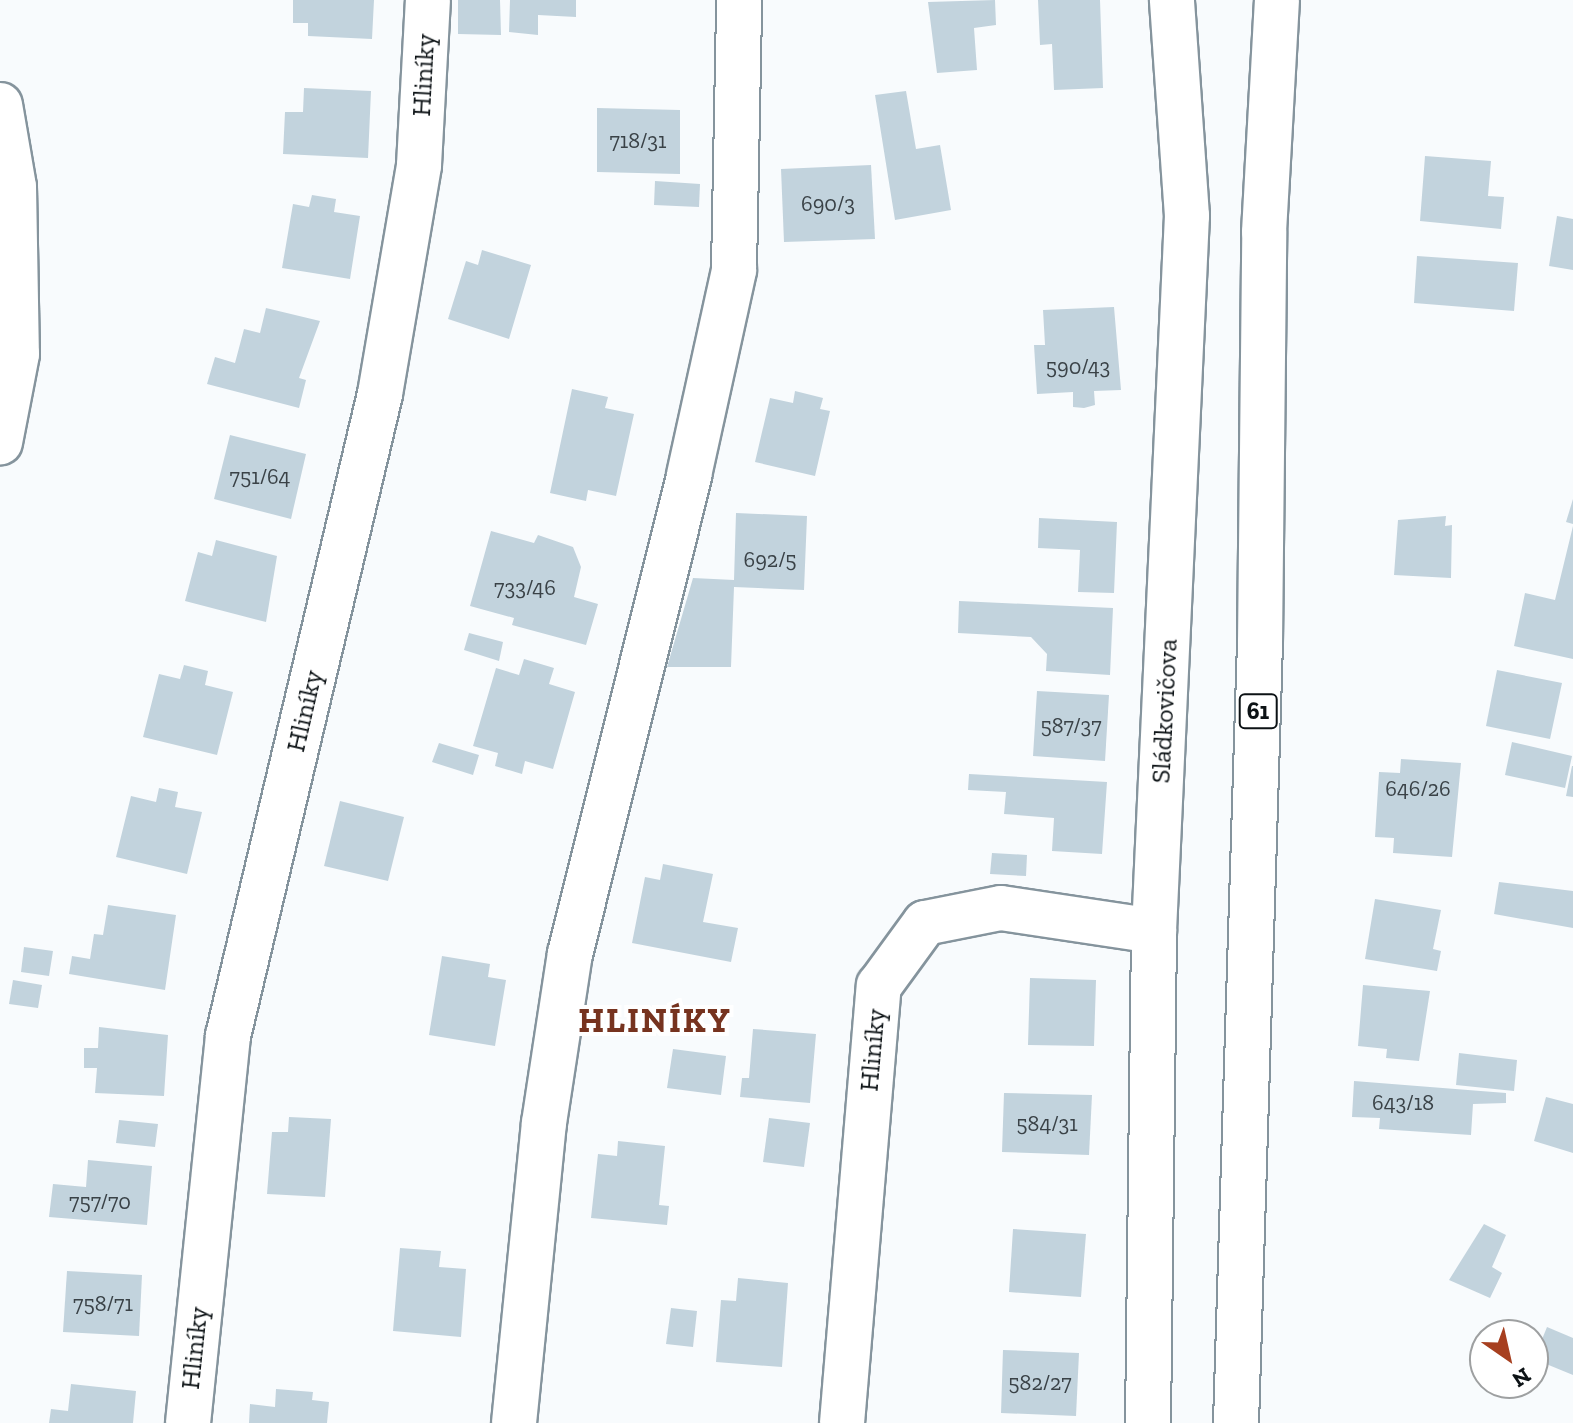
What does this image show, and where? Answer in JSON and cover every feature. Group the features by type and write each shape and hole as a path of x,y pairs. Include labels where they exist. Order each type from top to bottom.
{"street":[{"name":"Hliníky","path":"188,1423 228,1036 380,394 419,165 428,0"},
{"path":"514,1423 544,1123 570,954 689,475 734,270 739,0"},
{"name":"Sládkovičova","path":"1148,1423 1154,931 1187,216 1172,0"},
{"name":"61","path":"1236,1423 1260,643 1264,232 1277,0"},
{"path":"0,105 14,187 17,354 0,442"},
{"name":"Hliníky","path":"842,1423 879,986 925,923 1001,908 1154,931"}],"building":[{"path":"293,0 374,0 372,39 308,36 308,23 293,23"},
{"path":"458,0 500,0 501,35 458,34"},
{"path":"510,0 576,0 576,17 538,15 538,35 509,32"},
{"path":"995,0 996,25 974,28 977,70 937,73 928,2"},
{"path":"1038,0 1100,0 1103,88 1054,90 1052,44 1040,45"},
{"path":"304,88 371,91 368,158 283,154 285,112 303,112"},
{"path":"906,91 916,149 940,145 951,210 895,220 875,95"},
{"path":"597,108 680,110 680,174 597,172"},
{"path":"1425,156 1491,161 1488,196 1504,197 1501,229 1420,221"},
{"path":"871,165 875,239 784,242 781,169"},
{"path":"655,181 700,184 699,207 654,205"},
{"path":"312,195 336,199 334,212 360,216 350,279 282,268 293,204 309,207"},
{"path":"1557,216 1573,219 1573,270 1549,266"},
{"path":"482,250 531,265 509,339 448,319 466,261 478,265"},
{"path":"1417,256 1518,263 1514,311 1414,303"},
{"path":"1114,307 1121,390 1094,391 1095,405 1084,408 1073,407 1073,392 1037,394 1034,345 1045,345 1043,310"},
{"path":"266,308 320,321 299,378 306,380 299,408 207,384 215,357 235,363 244,329 260,333"},
{"path":"572,389 608,397 605,408 634,414 616,496 588,490 586,501 550,493"},
{"path":"795,391 823,398 820,409 830,411 815,476 755,462 770,398 793,403"},
{"path":"230,435 306,454 291,519 214,499"},
{"path":"1573,499 1573,524 1566,522"},
{"path":"736,513 807,516 804,590 734,587 731,667 667,667 693,578 734,580"},
{"path":"1446,516 1445,526 1452,525 1451,578 1394,575 1398,520"},
{"path":"1039,518 1117,522 1114,593 1078,592 1080,550 1038,548"},
{"path":"1573,526 1573,659 1514,646 1525,593 1555,600"},
{"path":"491,531 534,543 538,535 573,547 581,567 574,597 598,604 586,645 512,625 514,618 470,606"},
{"path":"216,540 277,556 266,622 185,601 198,552 212,556"},
{"path":"959,601 1113,608 1110,675 1046,671 1047,654 1031,637 958,633"},
{"path":"469,633 503,642 499,661 464,650"},
{"path":"524,659 554,668 549,684 575,692 553,769 525,761 522,774 495,766 498,753 473,746 496,668 519,675"},
{"path":"184,665 208,671 205,685 233,692 217,755 143,737 159,674 180,679"},
{"path":"1497,670 1562,683 1550,739 1486,726"},
{"path":"1037,691 1109,695 1105,761 1033,756"},
{"path":"1512,742 1572,756 1565,788 1505,775"},
{"path":"439,743 479,755 473,775 432,762"},
{"path":"1401,759 1461,763 1452,857 1393,853 1394,838 1375,837 1379,772 1400,773"},
{"path":"1573,766 1573,797 1566,796"},
{"path":"969,774 1107,782 1102,854 1052,851 1054,818 1004,814 1006,792 968,790"},
{"path":"159,788 178,792 175,807 202,812 187,874 116,857 131,796 156,802"},
{"path":"340,801 404,817 388,881 324,866"},
{"path":"992,853 1027,855 1026,876 990,874"},
{"path":"663,864 713,874 703,922 738,928 731,962 632,943 645,877 660,880"},
{"path":"1499,882 1573,891 1573,928 1494,914"},
{"path":"1375,899 1441,910 1433,949 1441,951 1437,971 1365,959"},
{"path":"108,905 176,915 165,990 69,974 72,956 90,959 94,934 103,935"},
{"path":"24,947 53,951 49,976 21,972"},
{"path":"442,956 490,964 488,977 506,980 495,1046 429,1035"},
{"path":"1030,978 1096,980 1094,1046 1028,1045"},
{"path":"13,980 42,985 38,1008 9,1004"},
{"path":"1363,985 1430,991 1419,1061 1386,1058 1387,1049 1358,1046"},
{"path":"99,1027 168,1035 164,1096 95,1093 97,1068 84,1068 84,1048 98,1048"},
{"path":"753,1029 816,1034 810,1103 740,1097 742,1078 749,1078"},
{"path":"673,1049 726,1056 721,1095 667,1088"},
{"path":"1459,1053 1517,1060 1514,1091 1456,1085"},
{"path":"1354,1081 1506,1093 1506,1103 1473,1104 1471,1135 1379,1129 1380,1118 1352,1117"},
{"path":"1004,1093 1092,1095 1089,1155 1002,1152"},
{"path":"1546,1097 1573,1104 1573,1153 1534,1141"},
{"path":"289,1117 331,1119 325,1197 267,1194 272,1132 288,1132"},
{"path":"769,1118 810,1123 804,1167 763,1162"},
{"path":"119,1120 158,1124 155,1147 116,1143"},
{"path":"618,1141 665,1146 659,1205 669,1206 667,1225 591,1218 598,1154 617,1156"},
{"path":"88,1160 152,1166 147,1225 49,1217 53,1184 86,1187"},
{"path":"1484,1224 1506,1235 1492,1267 1502,1273 1490,1298 1449,1280"},
{"path":"1013,1229 1086,1234 1081,1297 1009,1292"},
{"path":"400,1248 441,1251 439,1267 466,1269 461,1337 393,1331"},
{"path":"67,1271 142,1275 139,1336 63,1332"},
{"path":"738,1278 788,1283 782,1367 716,1362 721,1300 736,1301"},
{"path":"671,1308 697,1311 693,1347 666,1344"},
{"path":"1549,1328 1573,1338 1573,1375 1549,1365"},
{"path":"1003,1350 1079,1353 1076,1416 1001,1413"},
{"path":"71,1384 136,1391 133,1423 49,1423 51,1409 68,1411"},
{"path":"276,1389 313,1392 312,1400 329,1402 327,1423 249,1423 250,1404 275,1407"}],"district":[{"name":"HLINÍKY","path":"655,1021"}]}
